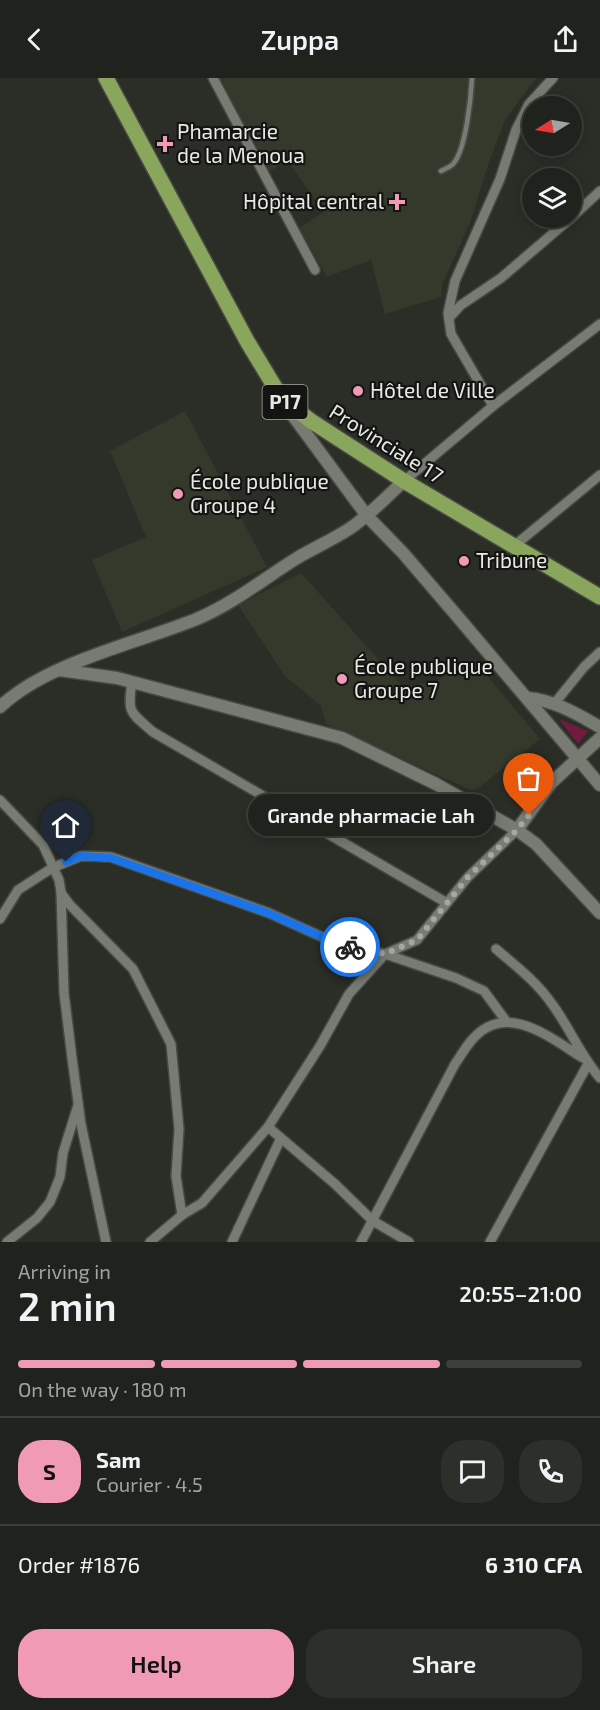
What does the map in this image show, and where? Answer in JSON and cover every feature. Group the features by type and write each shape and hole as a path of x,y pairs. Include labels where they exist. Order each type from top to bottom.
{"main road":[{"name":"Provinciale 17","path":"106,78 242,331 282,399 311,421 404,481 600,597"}],"street":[{"path":"213,78 315,270"},
{"path":"493,406 451,334 448,312 455,281 500,179 516,130 529,104 553,78"},
{"path":"582,207 600,191"},
{"path":"449,318 461,305 501,278 558,228"},
{"path":"0,707 14,694 59,670 201,617 250,590 349,529 367,516 404,481 493,406 600,324"},
{"path":"282,399 297,423 367,516 403,553 600,785"},
{"path":"514,546 600,475"},
{"path":"554,704 584,667 600,652"},
{"path":"59,670 132,682 342,738 436,784 517,830 536,844 600,913"},
{"path":"132,682 130,709 135,717 153,732 447,903"},
{"path":"527,698 542,699 600,727"},
{"path":"150,1242 182,1215 201,1203 268,1128 320,1046 349,994 385,954 417,940 468,877 517,830 551,783 600,738"},
{"path":"0,800 43,845 59,880 64,993 78,1103 106,1242"},
{"path":"0,919 18,890 52,868 81,856 111,858 268,913 353,948 385,954 456,978 484,991 506,1020"},
{"path":"61,892 70,905 133,969 171,1044 179,1129 176,1176 182,1215"},
{"path":"495,949 535,983 553,1005 586,1061 600,1078"},
{"path":"361,1242 460,1056 471,1040 483,1030 506,1020 531,1028 586,1061"},
{"path":"490,1242 586,1061"},
{"path":"7,1242 37,1218 50,1202 60,1177 63,1153 78,1103"},
{"path":"268,1128 335,1184 373,1221 409,1242"},
{"path":"232,1242 281,1138"}],"lane":[{"path":"441,171 453,165 459,156 471,101 472,78"}],"shaded area":[{"name":"Hôpital central","path":"217,78 536,78 505,120 471,220 442,285 441,297 385,314 371,260 327,277 299,228 324,212 287,160 266,174"},
{"name":"École publique Groupe 4","path":"185,411 267,567 122,632 92,560 146,537 110,451"},
{"name":"École publique Groupe 7","path":"301,573 403,687 428,682 432,685 465,660 474,660 540,739 477,789 470,790 326,724 321,706 285,676 238,605"},
{"path":"559,719 588,731 578,744"}],"way so far":[{"path":"350,947 385,954 417,940 468,877 517,830 529,815"}],"place":[{"name":"Phamarcie de la Menoua","path":"165,144"},
{"name":"Hôpital central","path":"397,202"},
{"name":"Hôtel de Ville","path":"358,391"},
{"name":"École publique Groupe 4","path":"178,494"},
{"name":"Tribune","path":"464,561"},
{"name":"École publique Groupe 7","path":"342,679"},
{"name":"Grande pharmacie Lah","path":"529,815"}],"route":[{"path":"66,862 81,856 111,858 268,913 350,947"}]}
